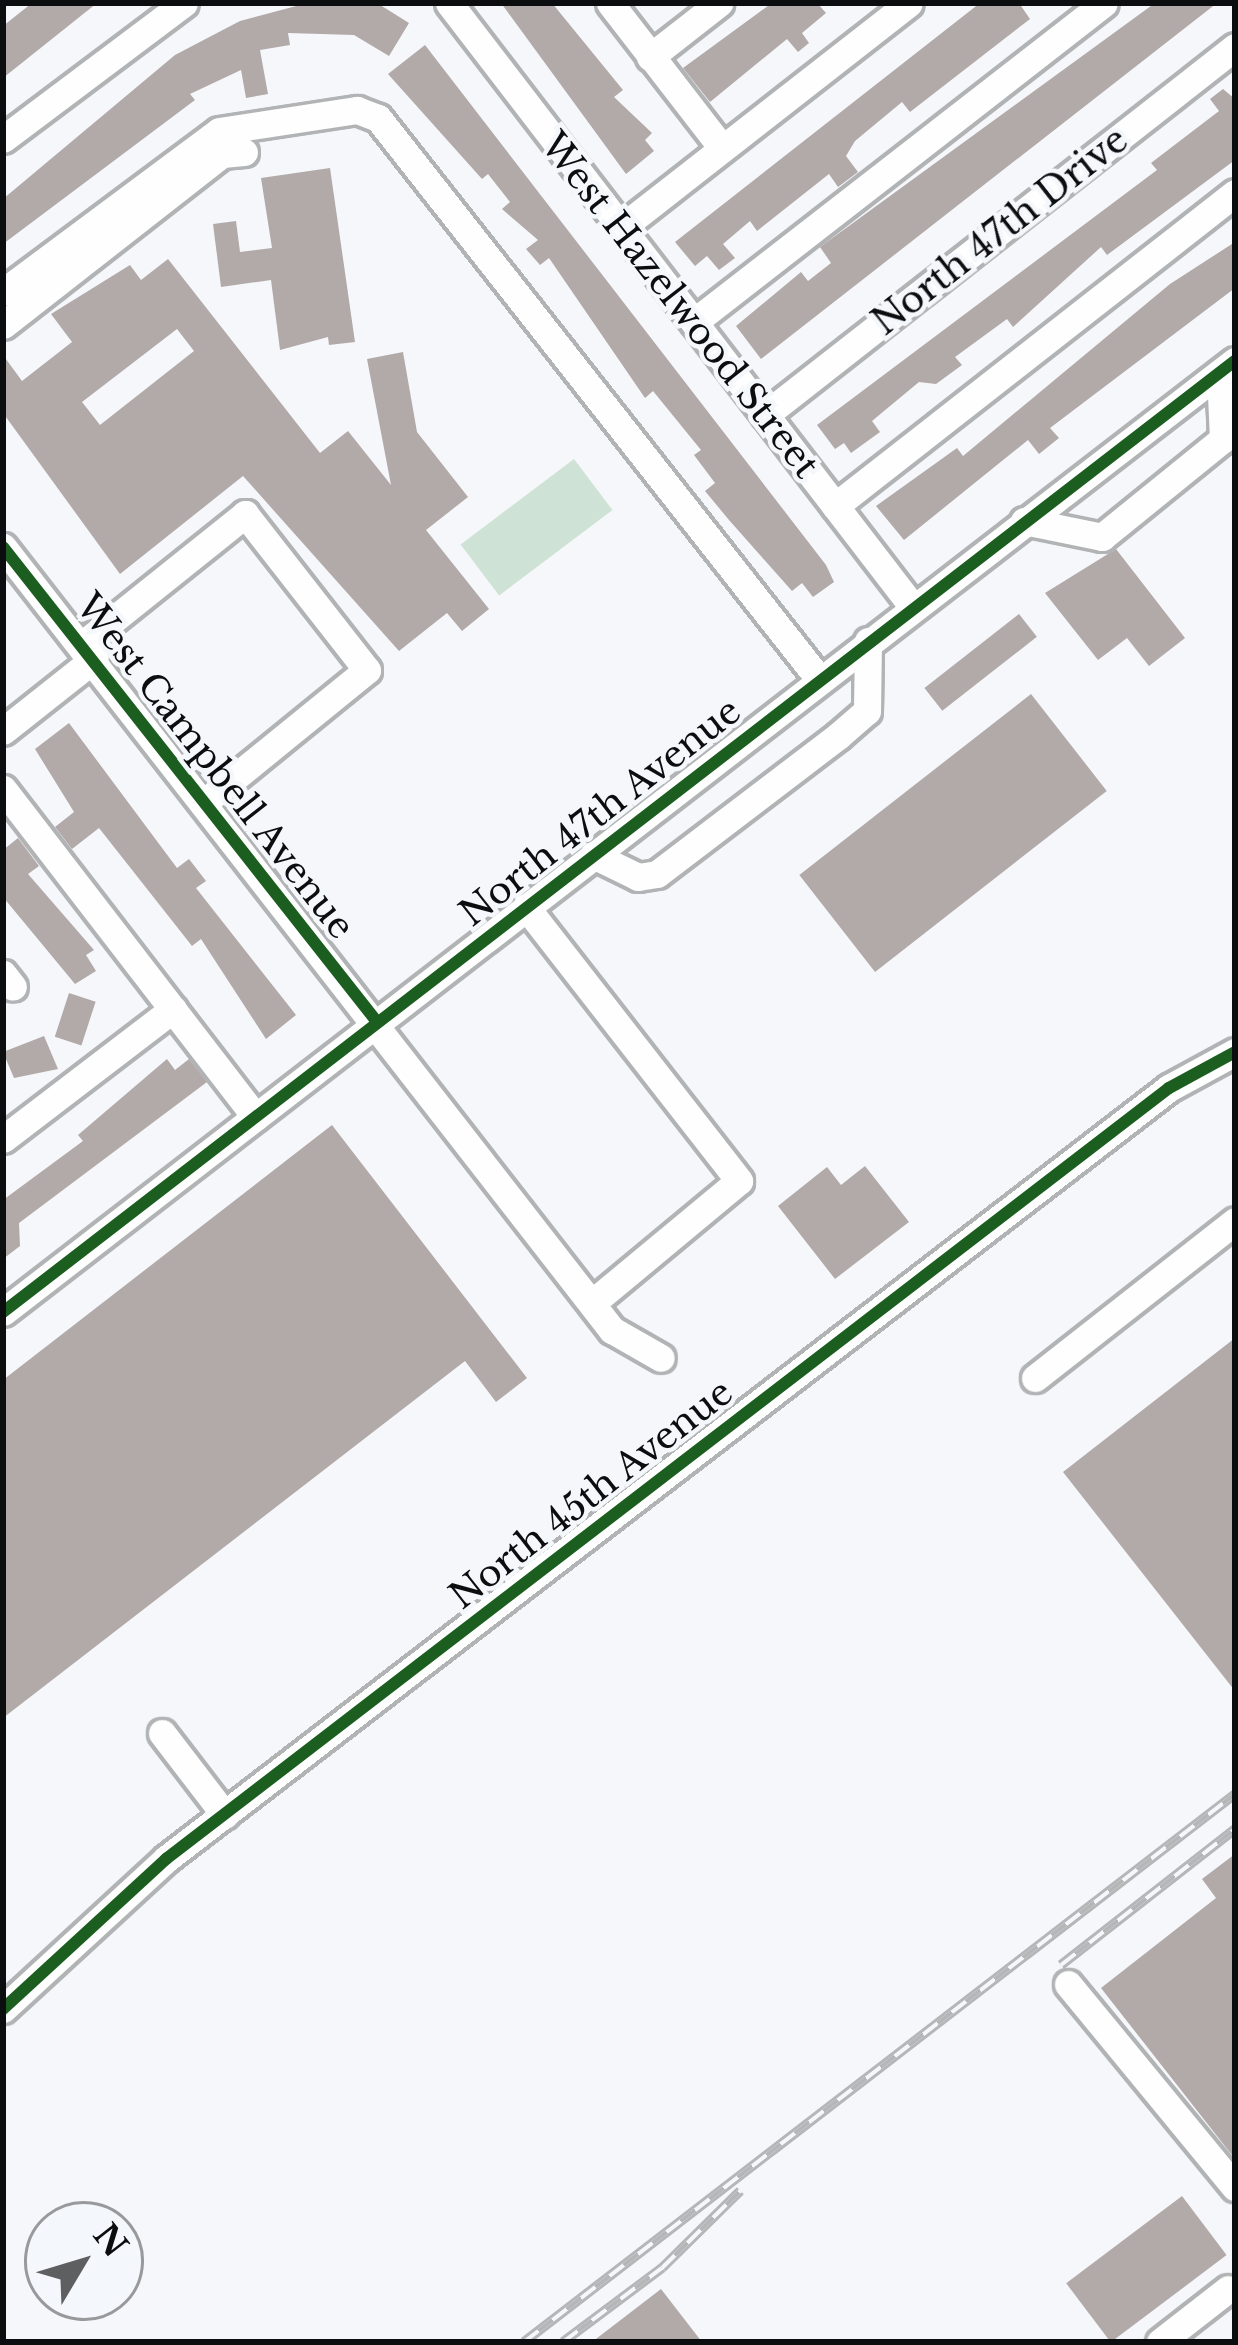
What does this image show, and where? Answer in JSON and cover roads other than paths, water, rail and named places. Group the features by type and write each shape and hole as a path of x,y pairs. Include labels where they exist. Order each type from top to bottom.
{"street":[{"path":"3,139 184,3"},
{"name":"West Hazelwood Street","path":"449,3 912,606"},
{"path":"610,3 722,148"},
{"path":"650,57 719,3"},
{"path":"622,227 909,3"},
{"path":"694,322 1104,3"},
{"name":"North 47th Drive","path":"765,415 1235,47"},
{"path":"3,292 219,131 357,110 378,118 819,679"},
{"path":"3,325 222,154 244,152"},
{"path":"835,506 1235,193"},
{"path":"1024,521 1102,537 1222,439 1227,367"},
{"name":"North 47th Avenue","path":"3,1312 1227,367"},
{"path":"3,730 244,514 367,670 206,801"},
{"name":"West Campbell Avenue","path":"9,566 89,651 592,1303 632,1346 661,1358"},
{"path":"592,855 638,877 657,874 838,736 866,711 868,641"},
{"path":"3,789 256,1117"},
{"path":"526,907 739,1181 592,1303"},
{"path":"3,1139 173,1009"},
{"name":"North 45th Avenue","path":"3,2009 225,1815 1169,1088 1235,1052"},
{"path":"1035,1378 1235,1221"},
{"path":"162,1733 225,1815"},
{"path":"1068,1984 1235,2187"},
{"path":"1160,2342 1228,2289"}],"railway":[{"path":"524,2342 1235,1794"},
{"path":"1061,1965 1235,1829"},
{"path":"563,2342 662,2268 740,2191"}]}
